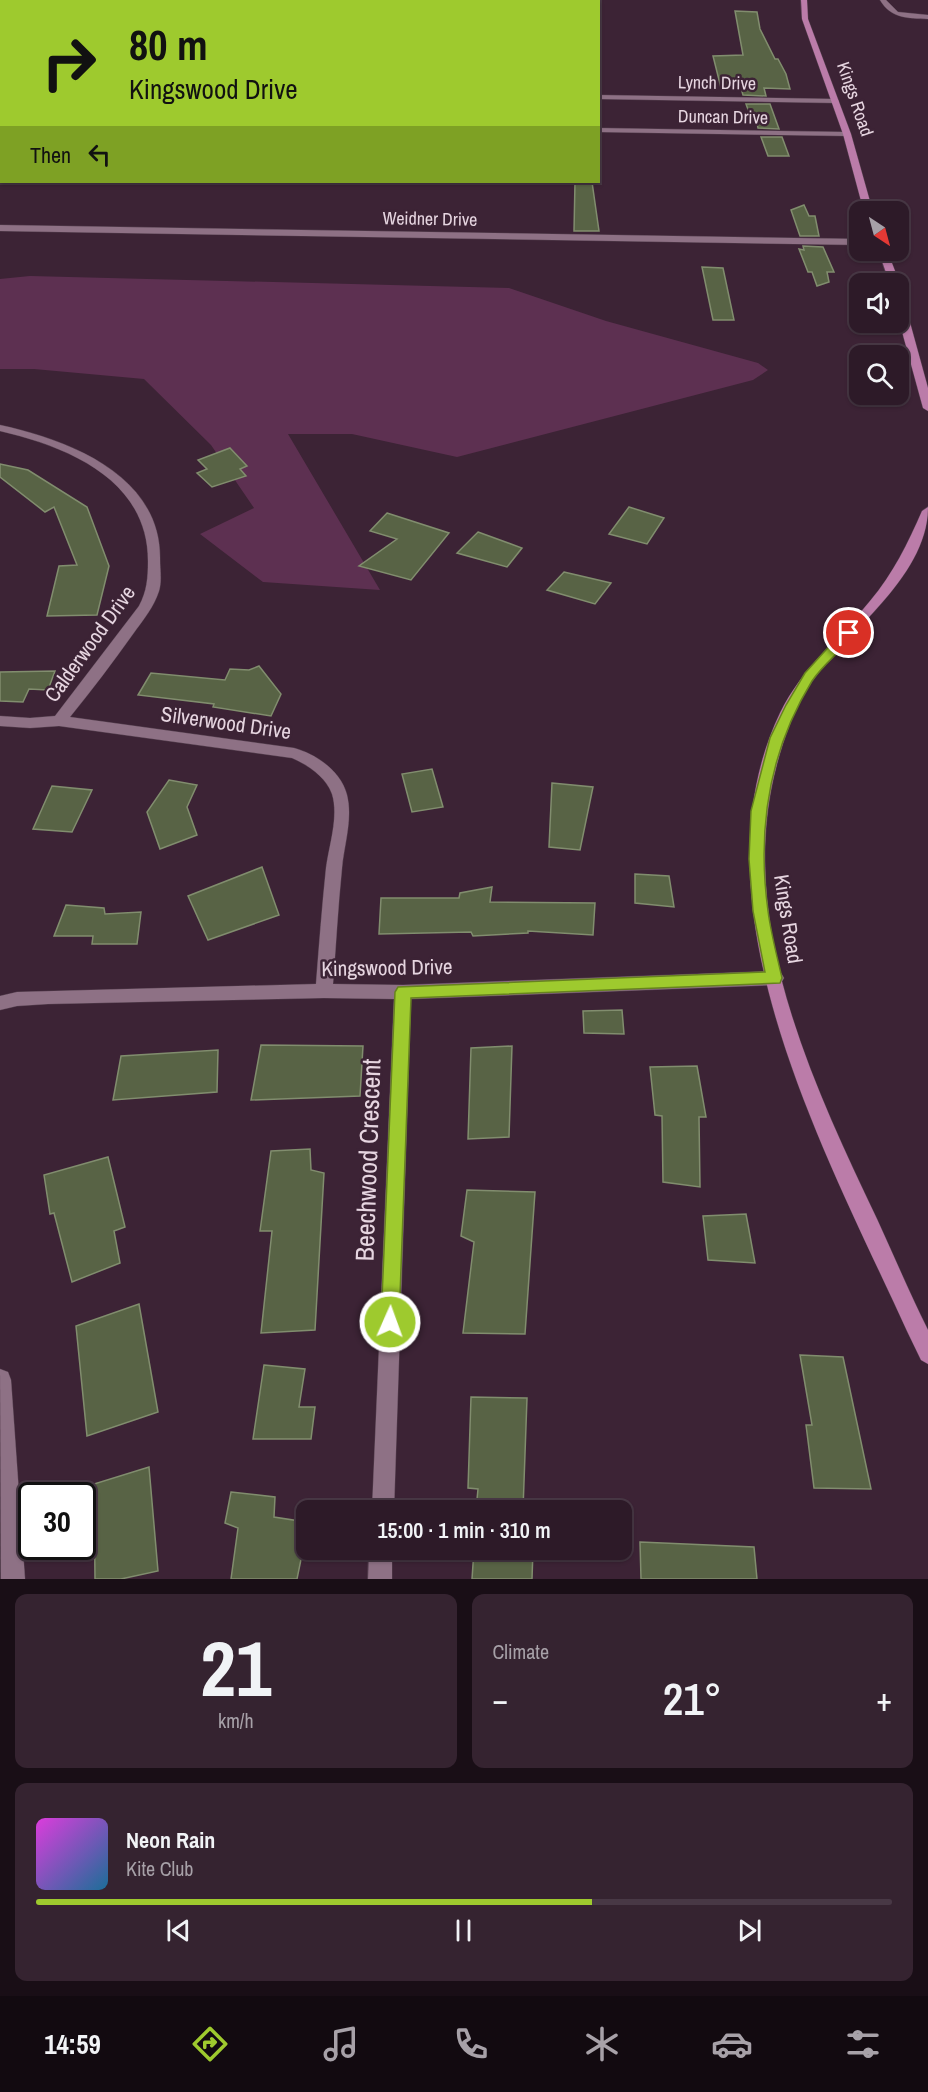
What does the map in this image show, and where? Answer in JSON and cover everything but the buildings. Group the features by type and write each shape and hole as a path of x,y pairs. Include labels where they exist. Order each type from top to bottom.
{"main road":[{"name":"Kings Road","path":"804,0 805,19 847,134 866,201"},
{"path":"908,333 928,408"},
{"name":"Kings Road","path":"928,511 910,554 898,574 875,604 809,676 777,738 758,811 756,859 760,911 789,1036 815,1106 928,1353"}],"street":[{"path":"883,0 892,12 928,17"},
{"name":"Lynch Drive","path":"600,97 835,100"},
{"name":"Duncan Drive","path":"600,130 847,134"},
{"name":"Weidner Drive","path":"0,228 849,242"},
{"name":"Calderwood Drive","path":"0,429 50,441 71,450 118,479 141,509 154,545 155,580 152,594 141,614 103,667 59,721"},
{"name":"Silverwood Drive","path":"0,721 30,723 59,721 294,753 310,760 328,775 339,793 342,811 334,868 324,991"},
{"name":"Kingswood Drive","path":"0,1003 17,999 48,997 324,991 403,992 774,978"},
{"name":"Beechwood Crescent","path":"383,1500 403,992"},
{"path":"0,1380 13,1579"},
{"path":"380,1579 381,1560"}],"shaded area":[{"path":"30,276 509,288 606,321 758,363 768,370 753,380 457,457 352,434 288,434 380,590 263,582 200,534 254,508 211,445 144,379 34,369 0,369 0,279"}],"route":[{"path":"390,1322 403,992 774,978 760,911 756,859 758,811 766,772 777,738 792,705 809,676 849,633"}]}
